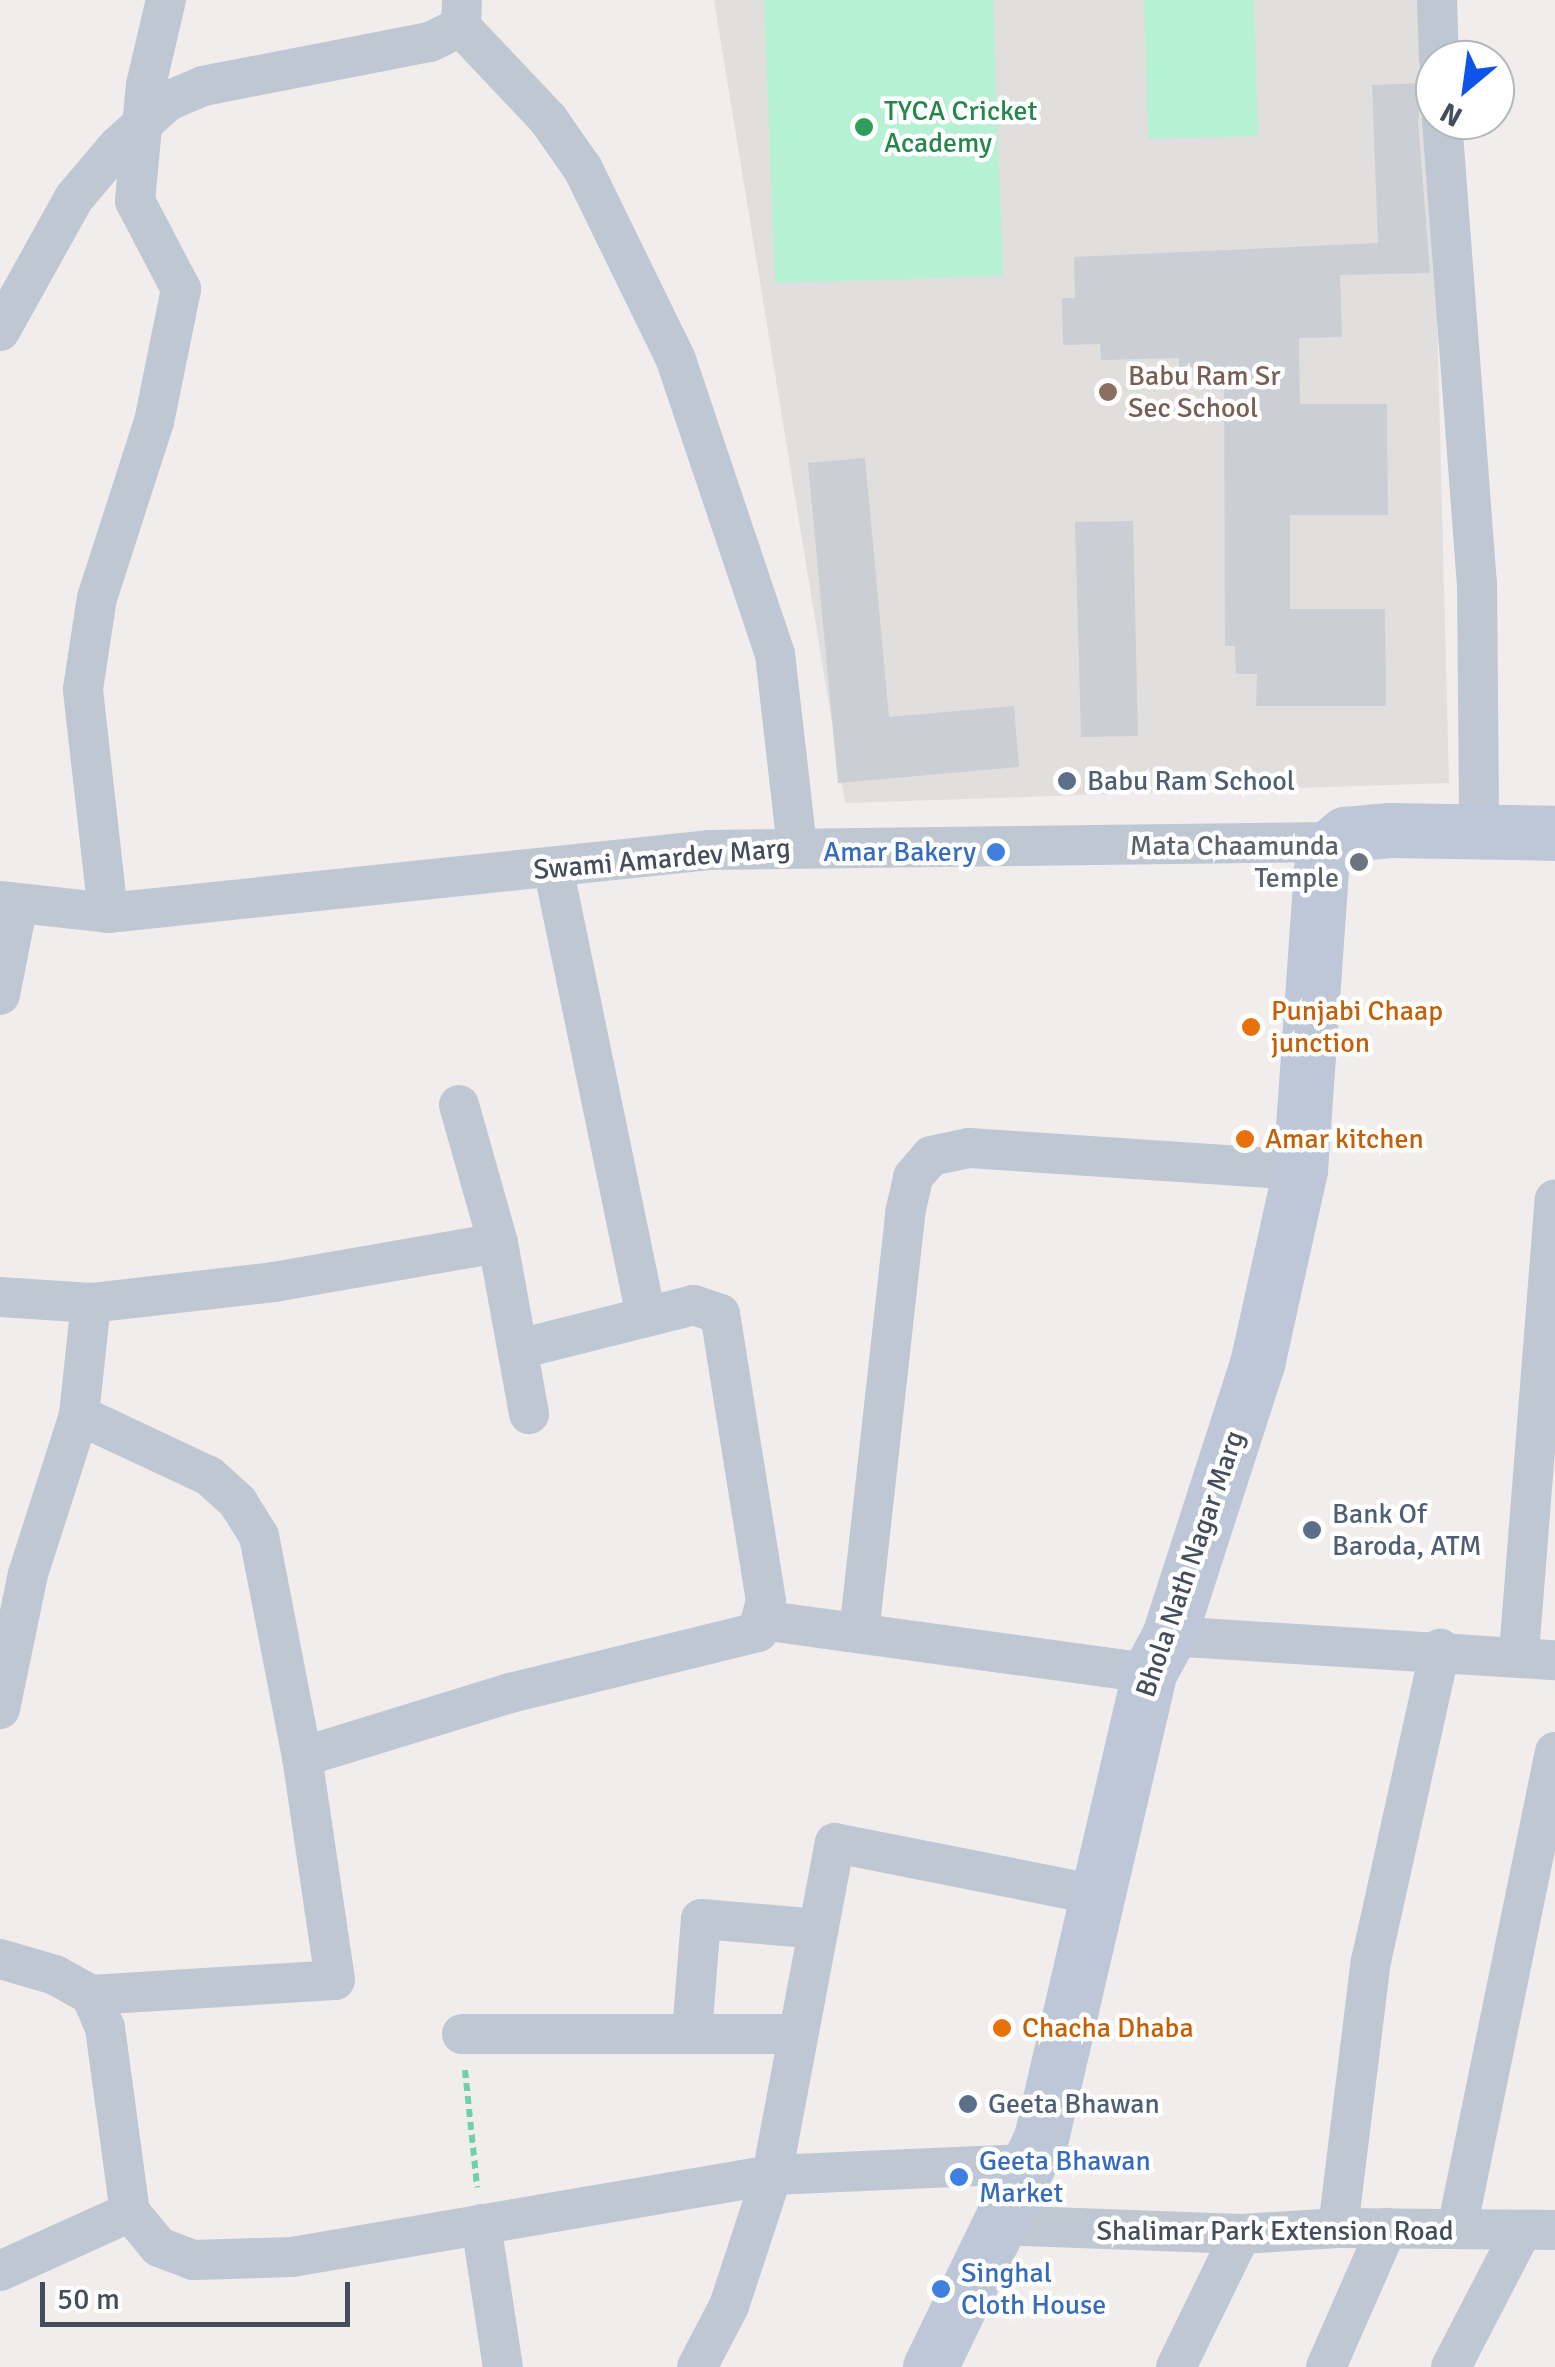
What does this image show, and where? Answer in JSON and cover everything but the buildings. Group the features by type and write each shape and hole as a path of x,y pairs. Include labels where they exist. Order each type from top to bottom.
{"street":[{"path":"108,914 83,689 97,598 154,422 181,288 135,200 142,125 166,0"},
{"path":"1436,0 1438,40"},
{"path":"0,330 74,198 168,101 203,86 430,42 462,14 548,119 583,169 676,360 775,654 797,847"},
{"path":"1444,140 1477,583 1479,831"},
{"name":"Swami Amardev Marg","path":"8,905 108,914 553,866 797,847 1325,848 1345,834 1390,830 1555,834"},
{"name":"Bhola Nath Nagar Marg","path":"930,2367 1041,2138 1159,1654 1257,1364 1300,1170 1325,848"},
{"path":"553,866 646,1316"},
{"path":"0,996 8,905"},
{"path":"459,1105 498,1243 520,1349 528,1414"},
{"path":"859,1633 905,1213 913,1177 932,1156 970,1148 1300,1170"},
{"path":"761,1620 859,1633 1159,1654 1440,1650 1537,1657 1555,1199"},
{"path":"0,1297 91,1302 274,1282 498,1243"},
{"path":"0,1710 28,1574 78,1415 91,1302"},
{"path":"302,1758 510,1694 758,1632 766,1602 726,1328 710,1306 646,1316 520,1349"},
{"path":"0,1959 55,1975 91,1995 335,1980 302,1758 259,1536 238,1502 209,1476 78,1415"},
{"path":"1338,2228 1371,1961 1440,1650"},
{"path":"1458,2230 1555,1752"},
{"path":"697,2367 729,2306 772,2174 835,1844 1098,1896"},
{"path":"692,2033 701,1919 819,1929"},
{"path":"91,1995 105,2028 130,2212 159,2247 193,2260 292,2257 772,2174 1028,2164"},
{"path":"462,2034 796,2034"},
{"path":"0,2271 130,2212"},
{"path":"481,2224 503,2367"},
{"name":"Shalimar Park Extension Road","path":"996,2224 1241,2234 1338,2228 1538,2230"},
{"path":"1326,2367 1387,2228"},
{"path":"1452,2367 1538,2230"},
{"path":"1176,2367 1241,2234"}],"path":[{"path":"462,2034 481,2224"}],"shaded area":[{"name":"Babu Ram Sr Sec School","path":"714,0 1429,0 1430,40 1415,40 1415,140 1433,140 1449,783 845,803"}],"green space":[{"path":"764,0 993,0 1003,276 775,283"},
{"path":"1144,0 1254,0 1258,136 1148,139"}],"place":[{"name":"TYCA Cricket Academy","path":"864,127"},
{"name":"Babu Ram Sr Sec School","path":"1108,392"},
{"name":"Babu Ram School","path":"1067,781"},
{"name":"Amar Bakery","path":"996,852"},
{"name":"Mata Chaamunda Temple","path":"1359,862"},
{"name":"Punjabi Chaap junction","path":"1251,1027"},
{"name":"Amar kitchen","path":"1245,1139"},
{"name":"Bank Of Baroda, ATM","path":"1312,1530"},
{"name":"Chacha Dhaba","path":"1002,2028"},
{"name":"Geeta Bhawan","path":"968,2104"},
{"name":"Geeta Bhawan Market","path":"959,2177"},
{"name":"Singhal Cloth House","path":"941,2289"}]}
